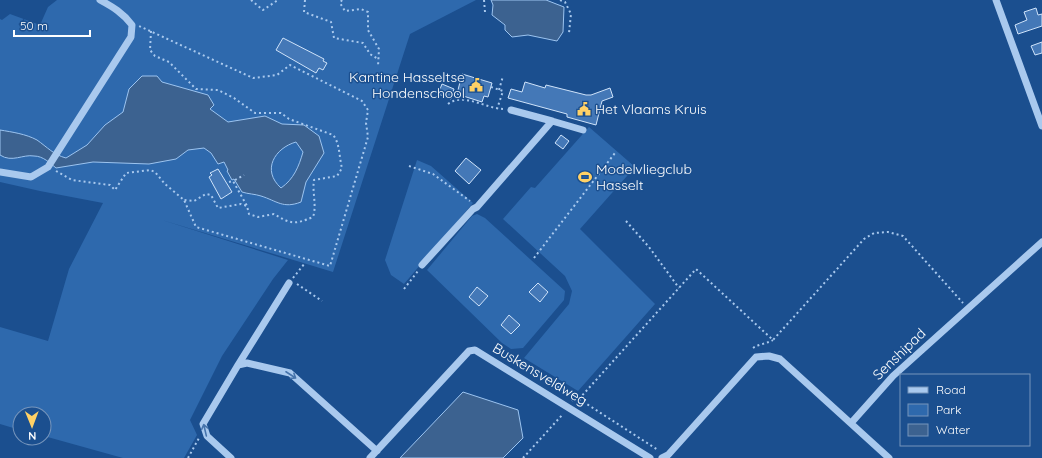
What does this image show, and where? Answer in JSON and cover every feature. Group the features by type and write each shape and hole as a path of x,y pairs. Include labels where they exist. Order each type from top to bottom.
{"street":[{"path":"0,172 31,177 48,166 131,36 132,25 120,11 100,0"},
{"path":"996,0 1042,126"},
{"path":"511,110 584,130"},
{"path":"422,265 552,121"},
{"name":"Senshipad","path":"852,422 893,376 1042,242"},
{"path":"231,458 207,436 203,424 289,284"},
{"name":"Buskensveldweg","path":"370,458 469,351 475,350 569,406 638,455 650,458"},
{"path":"661,455 668,455 756,357 769,356 780,359 852,422 889,458"},
{"path":"238,365 247,362 290,373 377,451"}],"path":[{"path":"251,0 262,10 278,0"},
{"path":"305,0 304,12 331,22 334,38 363,43 370,54 378,59"},
{"path":"342,0 340,3 345,11 362,9 368,12 368,30 379,49 378,66"},
{"path":"484,0 485,12"},
{"path":"560,0 565,2 571,14 569,33"},
{"path":"48,166 72,180 110,185 115,190 126,173 150,170 155,172 165,184 184,200 196,227 330,266 368,138 366,123 368,110 362,101 290,65 277,75 253,78 151,31 132,25"},
{"path":"151,31 150,50 155,56 169,62 196,89 218,90 234,98 255,112 281,113 289,118 333,135 337,140 342,168 337,176 314,180 312,188 315,212 313,217 298,223 286,221 274,214 258,217 250,214 233,181 228,182"},
{"path":"499,90 503,76"},
{"path":"491,87 503,91 497,109"},
{"path":"448,104 455,99 462,99 497,109 511,110"},
{"path":"534,258 615,153"},
{"path":"409,166 433,174 475,208"},
{"path":"235,180 244,175"},
{"path":"184,200 194,201 206,194 211,195 218,208 241,204 247,206"},
{"path":"626,221 649,247 679,288"},
{"path":"752,349 758,345 767,344 773,340 864,239 874,233 888,232 903,236 969,307"},
{"path":"304,263 292,279 322,301"},
{"path":"404,289 422,265"},
{"path":"579,399 696,269 773,340"},
{"path":"516,360 579,399 661,455"},
{"path":"523,458 557,422 574,397"},
{"path":"188,458 205,430"}],"green space":[{"path":"57,0 476,0 410,34 333,272 162,220 288,260 273,279 222,356 190,420 197,435 184,458 123,458 52,438 52,406 12,406 12,428 0,424 0,327 48,341 69,269 103,203 0,182 0,19 2,20 10,14 40,25 48,7"},
{"path":"589,127 635,167 580,229 655,304 578,391 524,358 569,304 572,291 565,276 503,219 531,187 535,188"},
{"path":"417,160 431,166 473,203 404,284 391,275 385,260"},
{"path":"477,214 485,218 565,291 564,300 523,348 511,349 502,343 427,270 472,216"}],"water":[{"path":"491,0 546,0 564,7 563,32 557,41 528,35 512,37 505,30 505,25 492,15 493,5"},
{"path":"142,76 157,76 162,82 208,95 214,105 210,109 228,122 265,116 282,124 304,125 319,136 324,153 306,182 301,202 289,205 280,204 261,196 242,192 234,179 232,180 224,162 218,164 211,153 204,148 188,150 176,159 149,164 93,162 56,168 46,160 37,156 9,158 0,155 0,130 33,138 54,153 66,158 87,145 105,125 123,112 129,89","holes":["296,142 303,152 295,172 289,181 281,188 275,181 272,174 271,167 273,160 282,149"]},
{"path":"463,392 518,410 523,438 503,458 400,458"}],"building":[{"path":"1036,8 1038,15 1042,14 1042,26 1018,34 1015,25 1027,20 1024,12"},
{"path":"283,38 324,59 323,61 327,63 323,70 319,68 316,73 276,50"},
{"path":"1042,42 1042,53 1035,55 1031,46"},
{"name":"Kantine Hasseltse Hondenschool","path":"462,74 492,83 488,97 484,96 482,102 457,94"},
{"path":"525,82 545,88 546,85 586,95 591,95 610,88 613,97 602,101 596,125 567,117 567,114 508,98 511,89 522,92"},
{"path":"442,84 454,89 451,99 438,94"},
{"name":"Modelvliegclub Hasselt","path":"561,135 569,141 563,149 555,143"},
{"path":"466,158 481,170 469,184 455,171"},
{"path":"218,169 232,192 221,199 209,177 212,175 210,173"},
{"path":"538,283 548,292 540,302 529,292"},
{"path":"477,287 488,296 479,306 469,297"},
{"path":"509,315 520,325 511,334 501,325"}],"place":[{"name":"Kantine Hasseltse Hondenschool","path":"476,85"},
{"name":"Het Vlaams Kruis","path":"584,109"},
{"name":"Modelvliegclub Hasselt","path":"585,177"}]}
